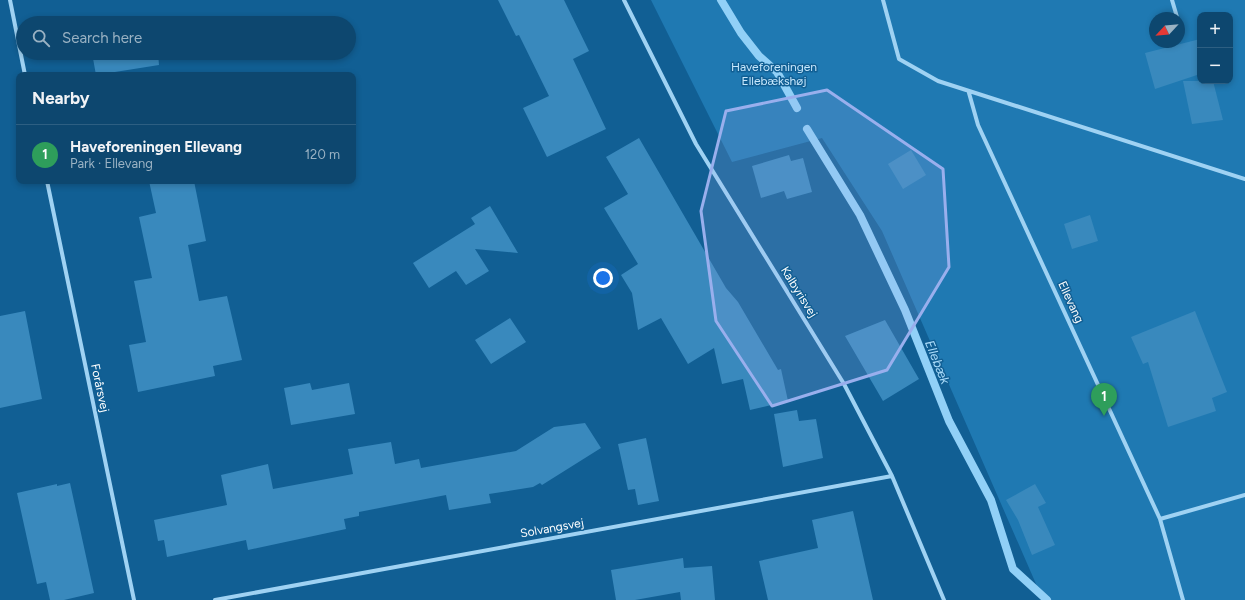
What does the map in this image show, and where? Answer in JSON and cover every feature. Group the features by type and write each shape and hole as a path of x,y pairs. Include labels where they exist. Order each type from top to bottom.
{"street":[{"path":"10,0 16,30"},
{"name":"Kalbyrisvej","path":"624,0 696,144 844,384 892,476 944,600"},
{"path":"884,0 899,59 938,81 969,93 1245,179"},
{"path":"1172,0 1176,12"},
{"path":"22,60 24,72"},
{"name":"Ellevang","path":"969,93 978,125 1160,519 1183,600"},
{"name":"Forårsvej","path":"48,184 134,600"},
{"name":"Solvangsvej","path":"215,600 892,476"},
{"path":"1160,519 1245,495"}],"highlighted area":[{"path":"827,90 943,169 949,267 887,370 772,406 716,321 701,211 726,111"}],"green space":[{"name":"Haveforeningen Ellebækshøj","path":"651,0 1245,0 1245,600 1043,600 882,231 822,138 732,162"}],"building":[{"path":"498,0 564,0 589,51 573,59 606,129 547,157 523,108 549,96 519,35 516,36"},
{"path":"1197,40 1197,75 1155,89 1145,53 1165,48 1185,48 1185,43"},
{"path":"93,60 159,60 159,65 115,72 95,72"},
{"path":"1183,81 1197,81 1197,84 1214,84 1223,120 1192,124"},
{"path":"639,138 726,288 738,302 778,370 781,369 788,401 750,410 743,379 722,384 714,348 688,364 661,318 638,330 632,293 621,275 638,264 604,208 628,194 606,157"},
{"path":"911,150 926,175 903,189 888,164"},
{"path":"789,155 791,161 803,158 812,192 787,199 784,191 761,198 752,166"},
{"path":"150,184 195,184 206,241 188,245 199,301 227,296 242,360 213,366 215,376 138,392 129,345 146,342 134,281 152,278 139,217 156,213"},
{"path":"490,206 518,253 475,249 489,271 466,285 456,271 429,288 413,263 475,224 471,218"},
{"path":"1090,215 1098,241 1072,249 1064,224"},
{"path":"25,311 42,399 0,408 0,316"},
{"path":"1195,311 1227,392 1212,398 1216,411 1168,427 1148,362 1143,364 1131,337"},
{"path":"510,318 526,342 491,364 475,340"},
{"path":"885,320 919,379 883,401 845,336"},
{"path":"310,383 312,390 349,383 355,414 291,425 284,388"},
{"path":"797,410 799,421 816,419 823,458 783,467 774,414"},
{"path":"585,423 601,448 542,485 540,483 533,487 489,494 491,503 449,510 446,495 359,512 359,516 344,519 346,529 248,550 246,540 167,557 164,540 158,541 154,520 227,505 221,475 268,464 273,489 353,474 348,449 391,442 395,464 419,459 421,468 516,451 554,427"},
{"path":"646,438 659,501 638,505 635,489 628,490 618,444"},
{"path":"70,483 94,593 64,600 50,600 46,582 37,584 17,493 57,484 57,486"},
{"path":"1035,484 1046,503 1038,507 1055,545 1032,555 1018,520 1006,500"},
{"path":"853,511 873,600 768,600 759,561 818,548 812,520"},
{"path":"683,558 684,568 712,566 715,600 681,600 680,592 635,600 616,600 611,570"}],"waterway":[{"name":"Ellebæk","path":"721,0 741,33 759,56 777,72 797,108"},
{"name":"Ellebæk","path":"807,129 860,215 905,310 949,421 991,500 1013,569 1047,600"}],"place":[{"name":"Haveforeningen Ellevang","path":"1104,416"}]}
